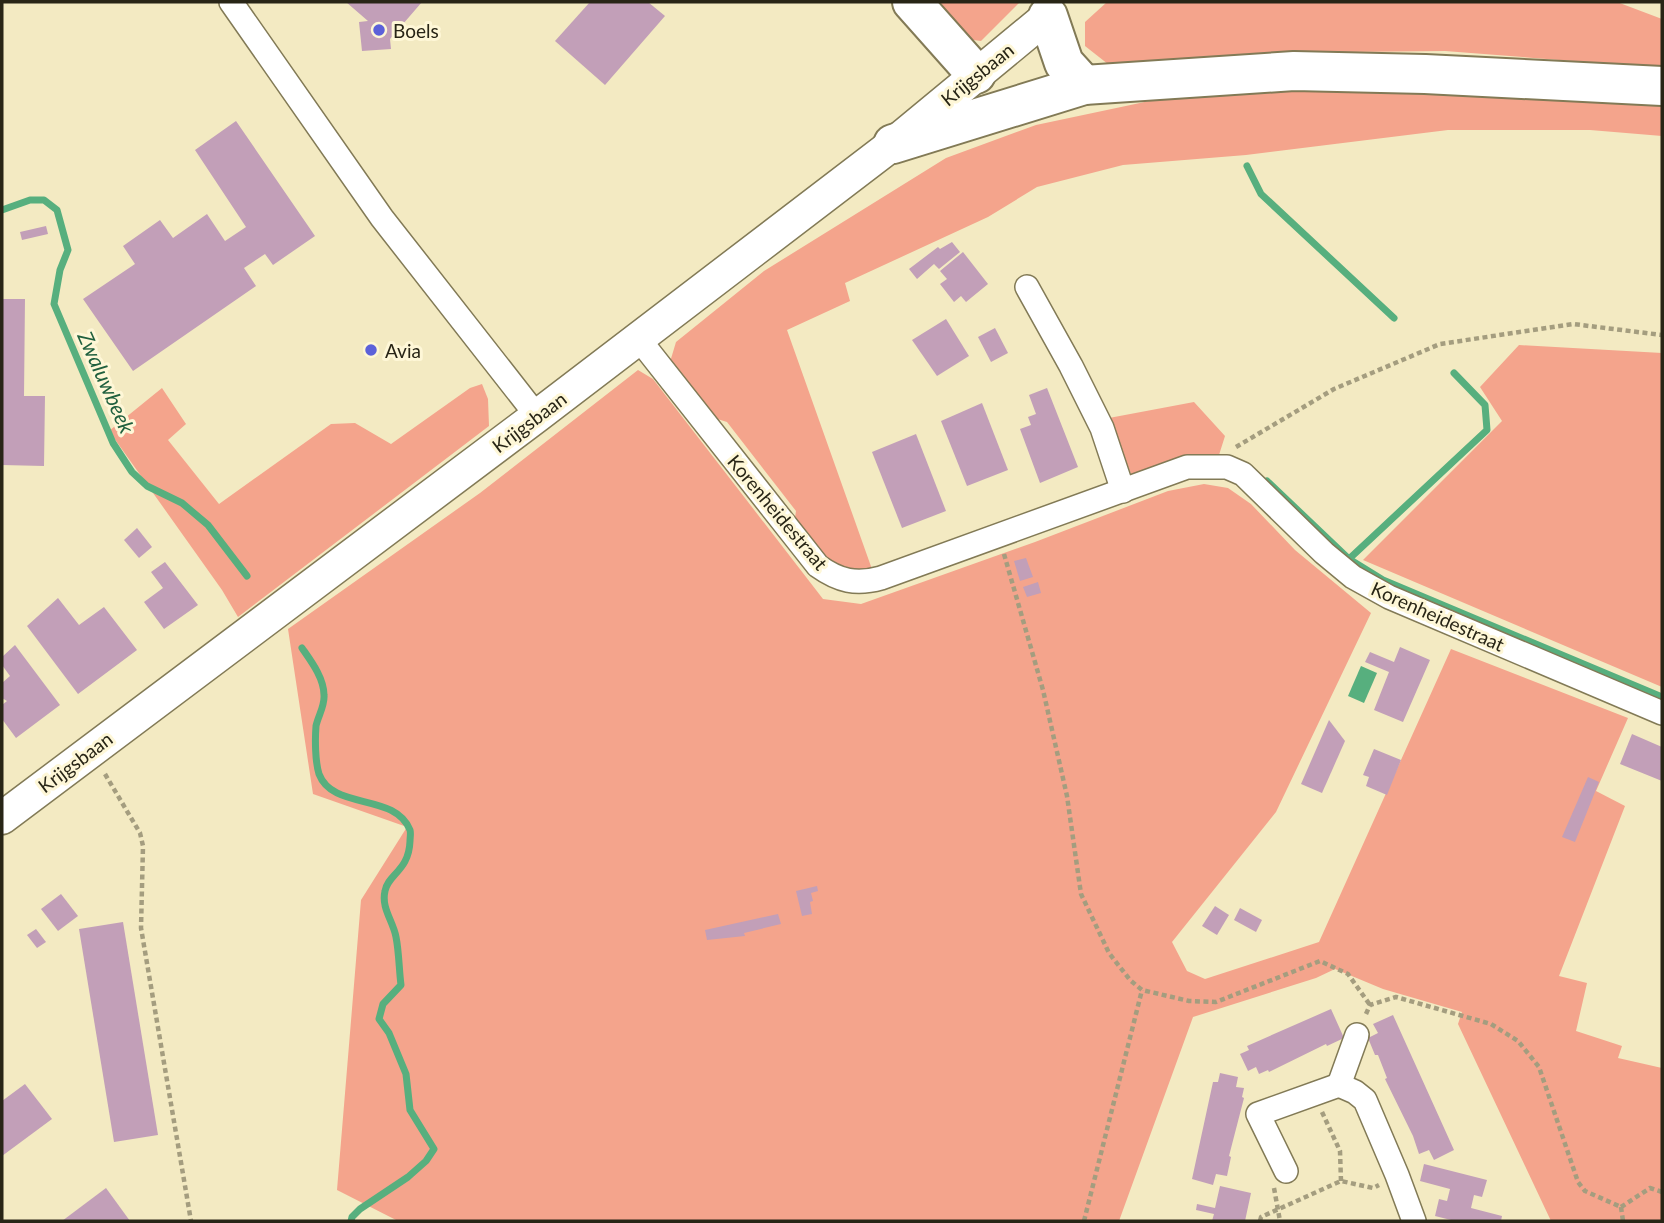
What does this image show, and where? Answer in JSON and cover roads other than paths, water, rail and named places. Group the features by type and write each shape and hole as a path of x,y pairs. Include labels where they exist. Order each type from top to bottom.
{"highway":[{"path":"912,2 975,74"},
{"path":"1048,16 1064,63 1084,85"},
{"path":"894,144 1084,85 1294,71 1425,74 1662,86"}],"main road":[{"name":"Krijgsbaan","path":"2,818 894,144 1048,16"}],"street":[{"path":"231,2 382,218 537,416"},
{"path":"1027,287 1102,428 1123,491"},
{"name":"Korenheidestraat","path":"638,338 818,566 830,575 851,582 866,582 1187,467 1227,467 1243,474 1324,553 1353,577 1389,597 1662,713"},
{"path":"1339,1085 1357,1035"},
{"path":"1286,1171 1258,1114 1339,1085 1365,1100 1398,1175 1413,1221"}],"waterway":[{"path":"1247,166 1261,194 1394,318"},
{"name":"Zwaluwbeek","path":"2,210 30,200 44,200 57,210 68,250 60,270 54,304 113,443 132,472 147,486 182,503 208,525 247,576"},
{"path":"1349,559 1487,430 1485,405 1454,373"},
{"path":"1267,481 1349,559 1383,580 1662,697"},
{"name":"Zwaluwbeek","path":"302,648 316,670 323,689 324,699 316,731 319,774 326,785 337,793 391,810 402,818 410,830 406,859 387,885 384,897 395,931 401,985 383,1004 379,1019 389,1033 406,1074 410,1110 434,1149 426,1161 408,1177 360,1209 351,1221"}],"place":[{"name":"Boels","path":"379,30"},
{"name":"Avia","path":"371,350"}]}
